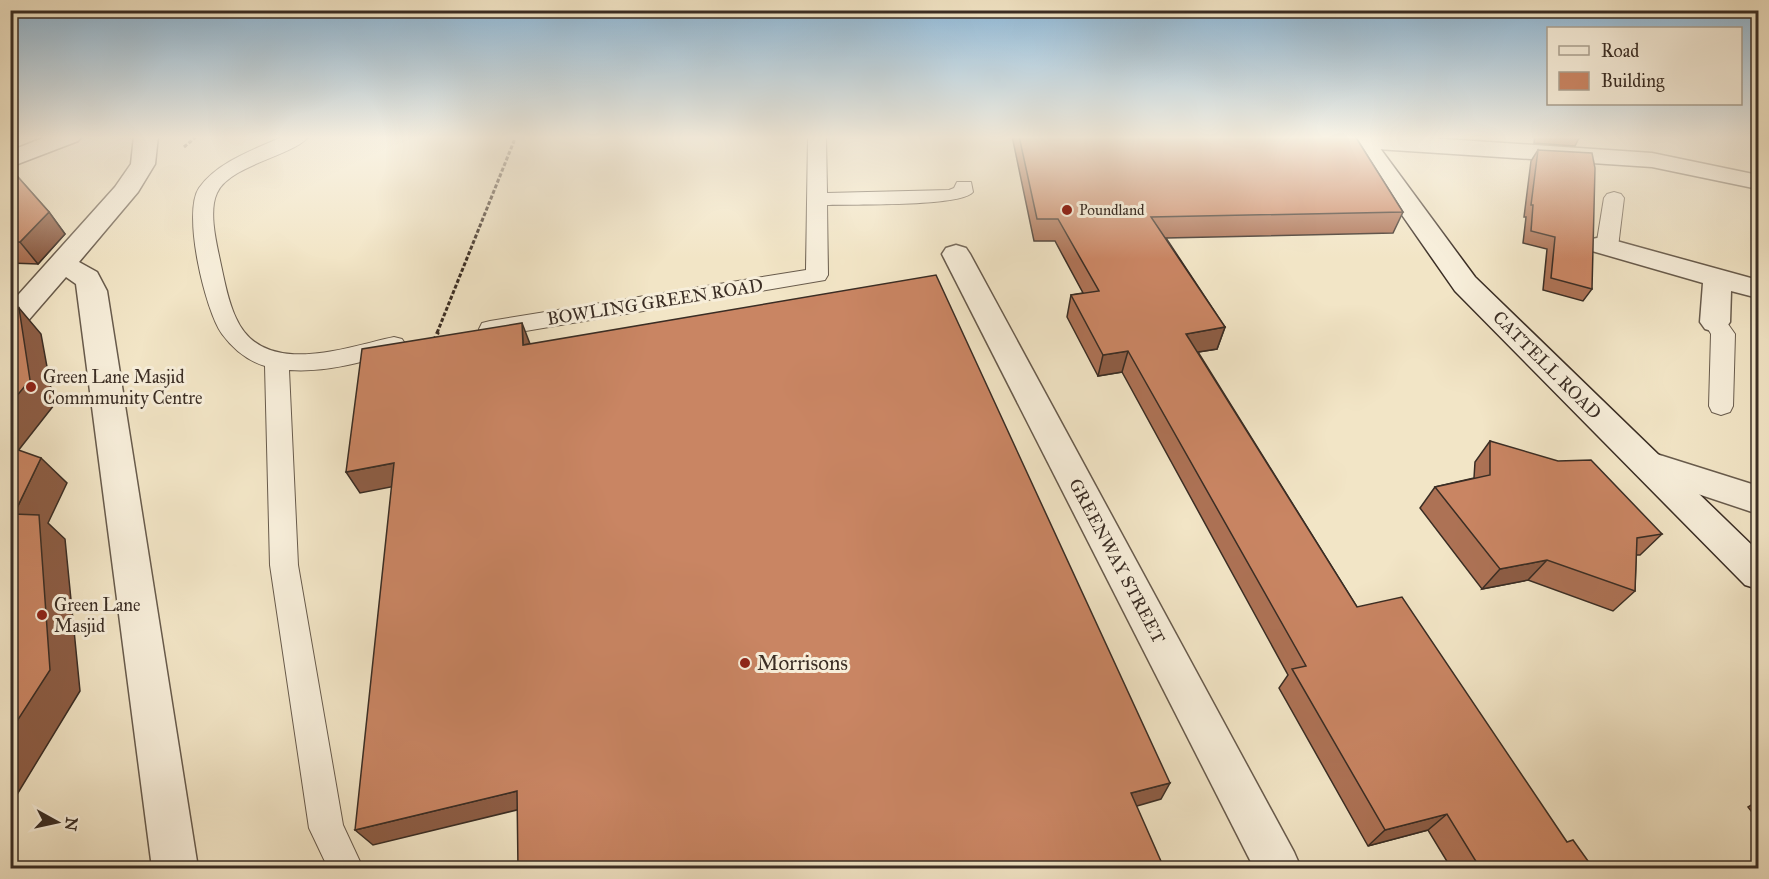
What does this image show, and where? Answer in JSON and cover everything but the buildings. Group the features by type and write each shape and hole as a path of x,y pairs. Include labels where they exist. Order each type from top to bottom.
{"street":[{"path":"10,323 63,266 136,177"},
{"name":"CATTELL ROAD","path":"1388,177 1465,284 1758,574"},
{"path":"1734,177 1758,182"},
{"path":"1604,246 1758,289"},
{"name":"GREENWAY STREET","path":"956,254 1278,868"},
{"path":"63,266 80,270 93,287 95,318 175,868"},
{"path":"1715,322 1718,278"},
{"path":"1647,464 1758,500"}],"lane":[{"path":"223,177 213,184 205,194 204,224 209,267 229,327 262,357 278,360 317,360 356,352 422,344"},
{"name":"BOWLING GREEN ROAD","path":"471,332 817,275 817,177"},
{"path":"817,199 950,196 963,192 964,186"},
{"path":"1604,246 1614,198"},
{"path":"1715,322 1723,334 1721,406"},
{"path":"278,360 284,565 326,828 346,868"}],"path":[{"path":"422,344 497,177"}],"place":[{"name":"Poundland","path":"1067,210"},
{"name":"Green Lane Masjid Commmunity Centre","path":"31,387"},
{"name":"Green Lane Masjid","path":"42,615"},
{"name":"Morrisons","path":"745,663"}]}
